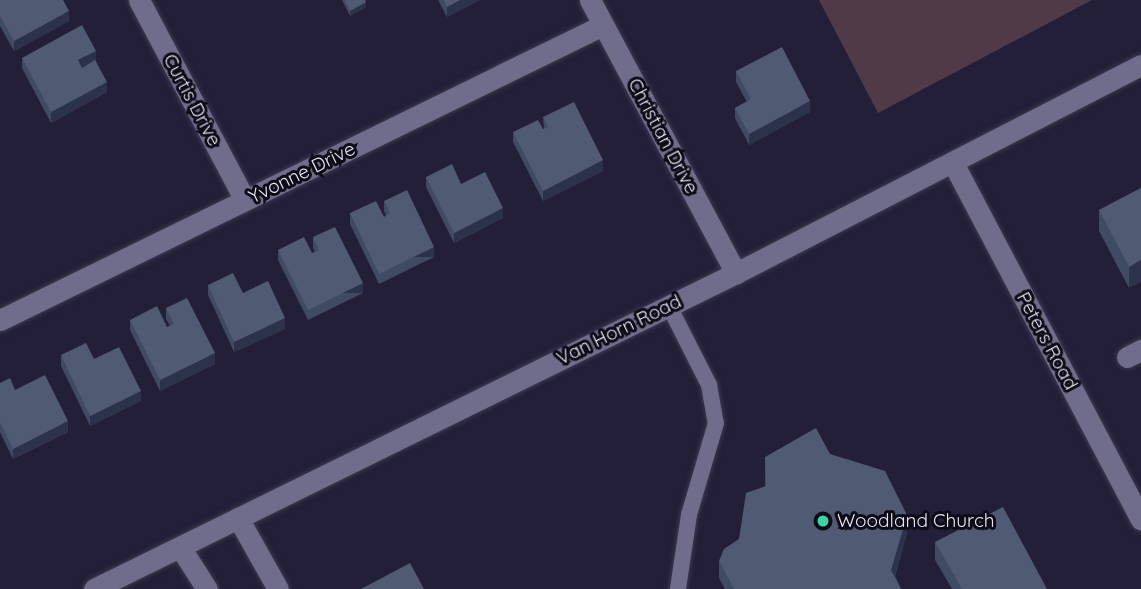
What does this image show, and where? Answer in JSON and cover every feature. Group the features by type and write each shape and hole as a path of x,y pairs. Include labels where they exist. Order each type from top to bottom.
{"street":[{"name":"Curtis Drive","path":"139,0 246,201"},
{"name":"Christian Drive","path":"590,0 736,273"},
{"name":"Yvonne Drive","path":"0,320 603,25"},
{"name":"Van Horn Road","path":"94,589 736,273 1141,65"},
{"name":"Peters Road","path":"953,163 1141,520"},
{"path":"238,518 278,589"},
{"path":"180,547 207,589"}],"lane":[{"path":"669,306 709,385 716,423 689,515 678,589"}],"shaded area":[{"path":"819,0 1092,0 878,113"}],"building":[{"path":"0,0 63,0 69,11 14,41 0,16"},
{"path":"345,0 365,0 366,2 350,11"},
{"path":"444,0 460,0 447,7"},
{"path":"82,25 96,51 78,60 82,68 95,60 107,82 51,112 22,58"},
{"path":"782,47 810,101 749,134 735,108 751,99 736,71"},
{"path":"574,102 603,160 543,191 513,132 538,120 543,129 548,127 543,117"},
{"path":"452,164 461,184 485,172 503,208 454,233 426,177"},
{"path":"1141,188 1141,260 1129,267 1099,210"},
{"path":"407,190 434,247 379,274 350,213 376,201 384,217 390,213 384,201"},
{"path":"335,227 363,283 308,310 278,250 304,237 312,253 319,250 313,237"},
{"path":"233,273 243,293 268,281 285,318 234,342 208,285"},
{"path":"187,298 215,353 160,380 130,320 157,306 167,327 174,324 166,308"},
{"path":"86,343 94,359 119,347 141,391 90,416 61,355"},
{"path":"45,375 68,421 13,449 0,422 0,383 10,378 15,390"},
{"name":"Woodland Church","path":"816,428 830,454 885,471 907,515 891,570 901,589 734,589 719,561 724,549 739,539 746,493 766,486 765,457"},
{"name":"Woodland Church","path":"1003,507 1047,589 962,589 935,542"},
{"path":"410,563 424,589 361,589"}],"place":[{"name":"Woodland Church","path":"823,521"}]}
